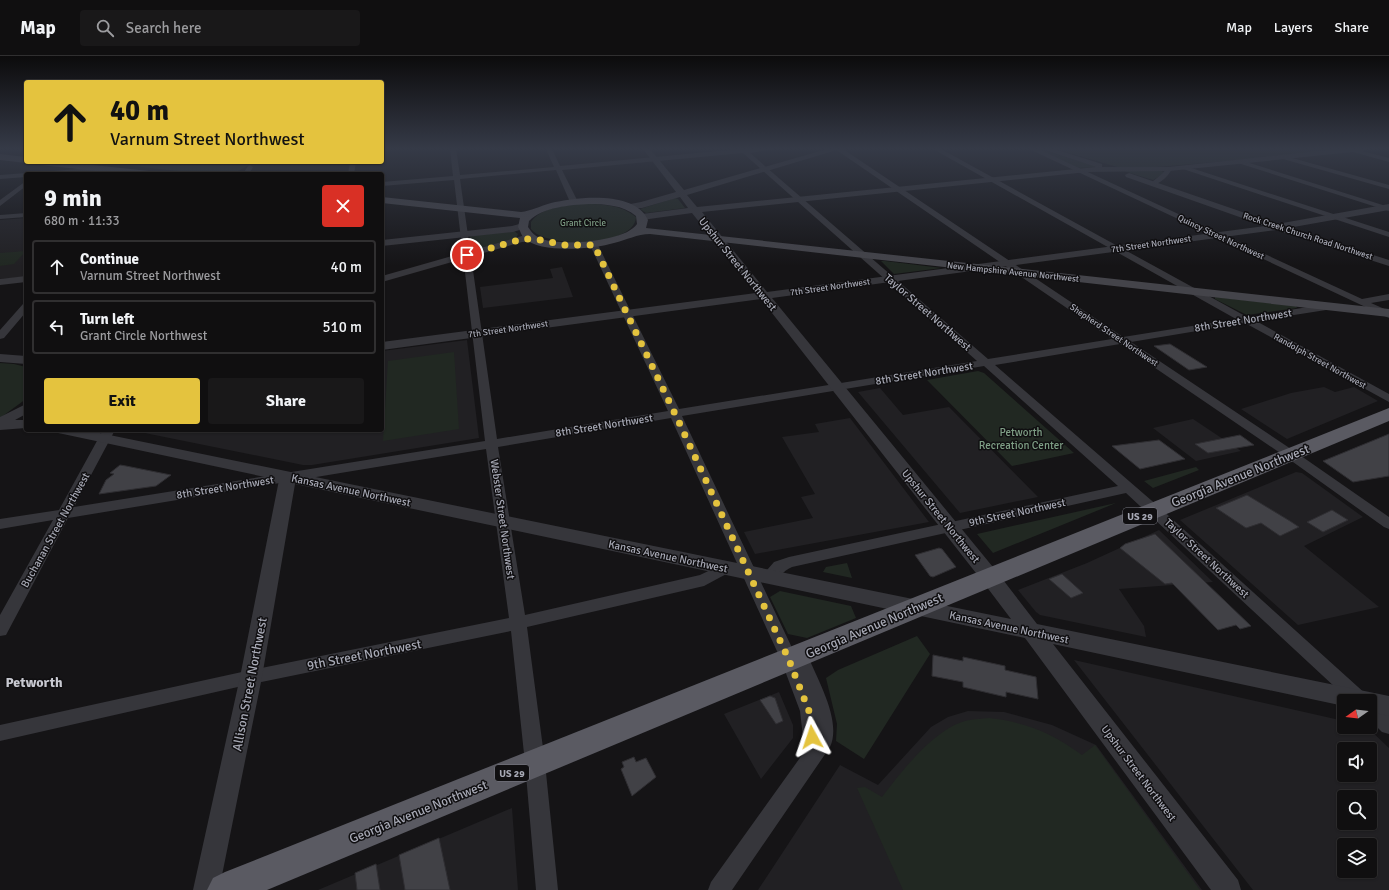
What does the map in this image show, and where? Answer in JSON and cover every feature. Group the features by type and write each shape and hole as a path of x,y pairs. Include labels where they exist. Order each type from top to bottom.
{"highway":[{"name":"Georgia Avenue Northwest","path":"225,890 1389,414"}],"main road":[{"path":"384,200 460,209 525,227 561,245 594,245 618,240 641,224 639,212 628,207 604,202 574,202 546,207 525,227"},
{"name":"New Hampshire Avenue Northwest","path":"641,224 650,231 1015,268 1326,307 1388,313"},
{"name":"New Hampshire Avenue Northwest","path":"860,252 976,268 1015,268"},
{"name":"New Hampshire Avenue Northwest","path":"1192,290 1367,305 1388,313"}],"street":[{"path":"0,204 20,188"},
{"name":"Webster Street Northwest","path":"458,188 518,623 535,763 547,890"},
{"path":"567,188 574,202"},
{"name":"Upshur Street Northwest","path":"677,188 990,577 1228,890"},
{"path":"628,207 642,205 703,188"},
{"name":"Taylor Street Northwest","path":"786,188 1154,510 1357,694"},
{"path":"641,224 695,210 909,188"},
{"name":"Randolph Street Northwest","path":"1004,188 1389,399"},
{"name":"Quincy Street Northwest","path":"1117,188 1367,305"},
{"name":"Rock Creek Church Road Northwest","path":"1168,188 1277,227 1389,263"},
{"path":"1245,188 1389,235"},
{"path":"1323,188 1387,208"},
{"name":"Shepherd Street Northwest","path":"898,189 1290,454 1389,524"},
{"path":"12,195 24,194"},
{"name":"7th Street Northwest","path":"1015,268 1116,249 1277,227 1387,208"},
{"path":"0,217 24,215"},
{"path":"384,243 525,227"},
{"path":"384,278 467,255 525,227"},
{"path":"594,245 675,413 748,573 794,658 809,711 812,737 817,749 719,890"},
{"name":"7th Street Northwest","path":"384,346 992,266"},
{"path":"0,282 24,279"},
{"path":"1367,305 1389,297"},
{"name":"8th Street Northwest","path":"0,524 1326,307"},
{"path":"0,336 24,308"},
{"path":"0,358 24,360"},
{"path":"0,425 24,416"},
{"name":"Kansas Avenue Northwest","path":"84,432 106,434 288,477 1337,696"},
{"name":"Buchanan Street Northwest","path":"0,630 106,434"},
{"name":"Allison Street Northwest","path":"206,890 251,677 288,477"},
{"name":"9th Street Northwest","path":"769,577 779,566 789,562 1129,488"},
{"name":"9th Street Northwest","path":"0,733 251,677 518,623 704,580 725,568"},
{"name":"Kansas Avenue Northwest","path":"1377,704 1389,706"},
{"name":"Taylor Street Northwest","path":"1377,713 1389,726"}],"shaded area":[{"path":"24,218 24,277 0,279 0,220"},
{"path":"562,267 573,297 483,308 480,287 553,278 550,269"},
{"path":"467,340 479,438 312,465 303,465 140,432 384,432 384,351"},
{"path":"1324,387 1335,392 1354,387 1378,401 1287,439 1241,409 1291,393"},
{"path":"880,388 903,415 949,407 1038,497 960,513 858,392"},
{"path":"850,418 929,522 755,554 744,532 813,518 801,497 815,494 782,437 819,432 815,424"},
{"path":"1193,419 1241,451 1196,461 1153,428"},
{"path":"1296,472 1302,473 1363,517 1304,546 1379,607 1298,625 1180,520"},
{"path":"1159,530 1213,582 1119,589 1144,626 1146,637 1040,615 1018,590 1087,563"},
{"path":"1074,660 1337,719 1337,734 1374,734 1389,748 1389,890 1253,890"},
{"path":"779,692 793,725 793,738 761,779 724,714"},
{"path":"968,711 1004,712 1052,725 1096,745 1202,890 758,890 840,765 878,785 931,727 948,717"},
{"path":"512,808 518,890 318,890"}],"green space":[{"path":"675,198 678,199 685,208 646,213 640,209"},
{"name":"Grant Circle","path":"577,204 608,205 623,209 636,217 632,227 621,234 607,239 589,242 554,240 540,235 531,229 531,222 540,214 552,208"},
{"path":"514,231 518,234 516,238 480,248 471,247 470,236"},
{"path":"24,251 24,253 14,264 0,266 0,253"},
{"path":"881,261 885,261 942,268 894,274"},
{"path":"1215,297 1296,306 1297,308 1247,315 1215,299"},
{"path":"454,352 459,429 383,441 388,361"},
{"path":"0,363 24,366 24,400 0,418"},
{"name":"Petworth Recreation Center","path":"978,371 984,373 1074,453 1012,466 927,380"},
{"path":"1196,467 1199,470 1153,488 1144,481"},
{"path":"1116,503 993,553 977,534"},
{"path":"847,563 852,578 823,572 826,567"},
{"path":"780,591 851,606 856,618 807,638 788,634 770,597"},
{"path":"917,636 930,654 864,759 836,741 837,724 826,678 838,670"},
{"path":"989,718 1015,722 1038,730 1060,740 1082,755 1095,745 1200,890 903,890 857,788 865,787 882,797 898,776 918,754 940,734 962,722"}],"building":[{"path":"1170,344 1207,367 1189,370 1154,346"},
{"path":"1389,434 1389,476 1353,482 1323,461"},
{"path":"1240,435 1254,445 1208,453 1195,444"},
{"path":"1159,440 1185,459 1140,469 1112,446"},
{"path":"120,465 171,475 156,486 99,494 106,480 114,474 110,473"},
{"path":"1247,495 1299,527 1280,536 1261,523 1246,528 1216,508"},
{"path":"1332,510 1348,520 1323,532 1307,522"},
{"path":"1155,534 1251,626 1240,629 1236,625 1218,630 1172,583 1165,584 1120,548 1125,544"},
{"path":"939,548 942,549 956,567 933,577 930,576 915,555"},
{"path":"1062,574 1083,593 1071,598 1049,579"},
{"path":"933,655 963,661 963,657 1005,666 1005,670 1036,677 1038,699 1006,692 1006,697 963,687 963,682 932,676"},
{"path":"770,696 775,698 783,721 776,724 760,700"},
{"path":"634,757 636,762 646,758 656,777 632,796 621,769 624,767 622,762"},
{"path":"439,838 450,890 405,890 399,855"},
{"path":"376,864 380,890 357,890 355,873"}],"district":[{"name":"Petworth","path":"34,682"}],"route":[{"path":"467,255 522,239 535,239 552,244 580,246 594,245 641,341 789,660 809,711 812,737"}]}
